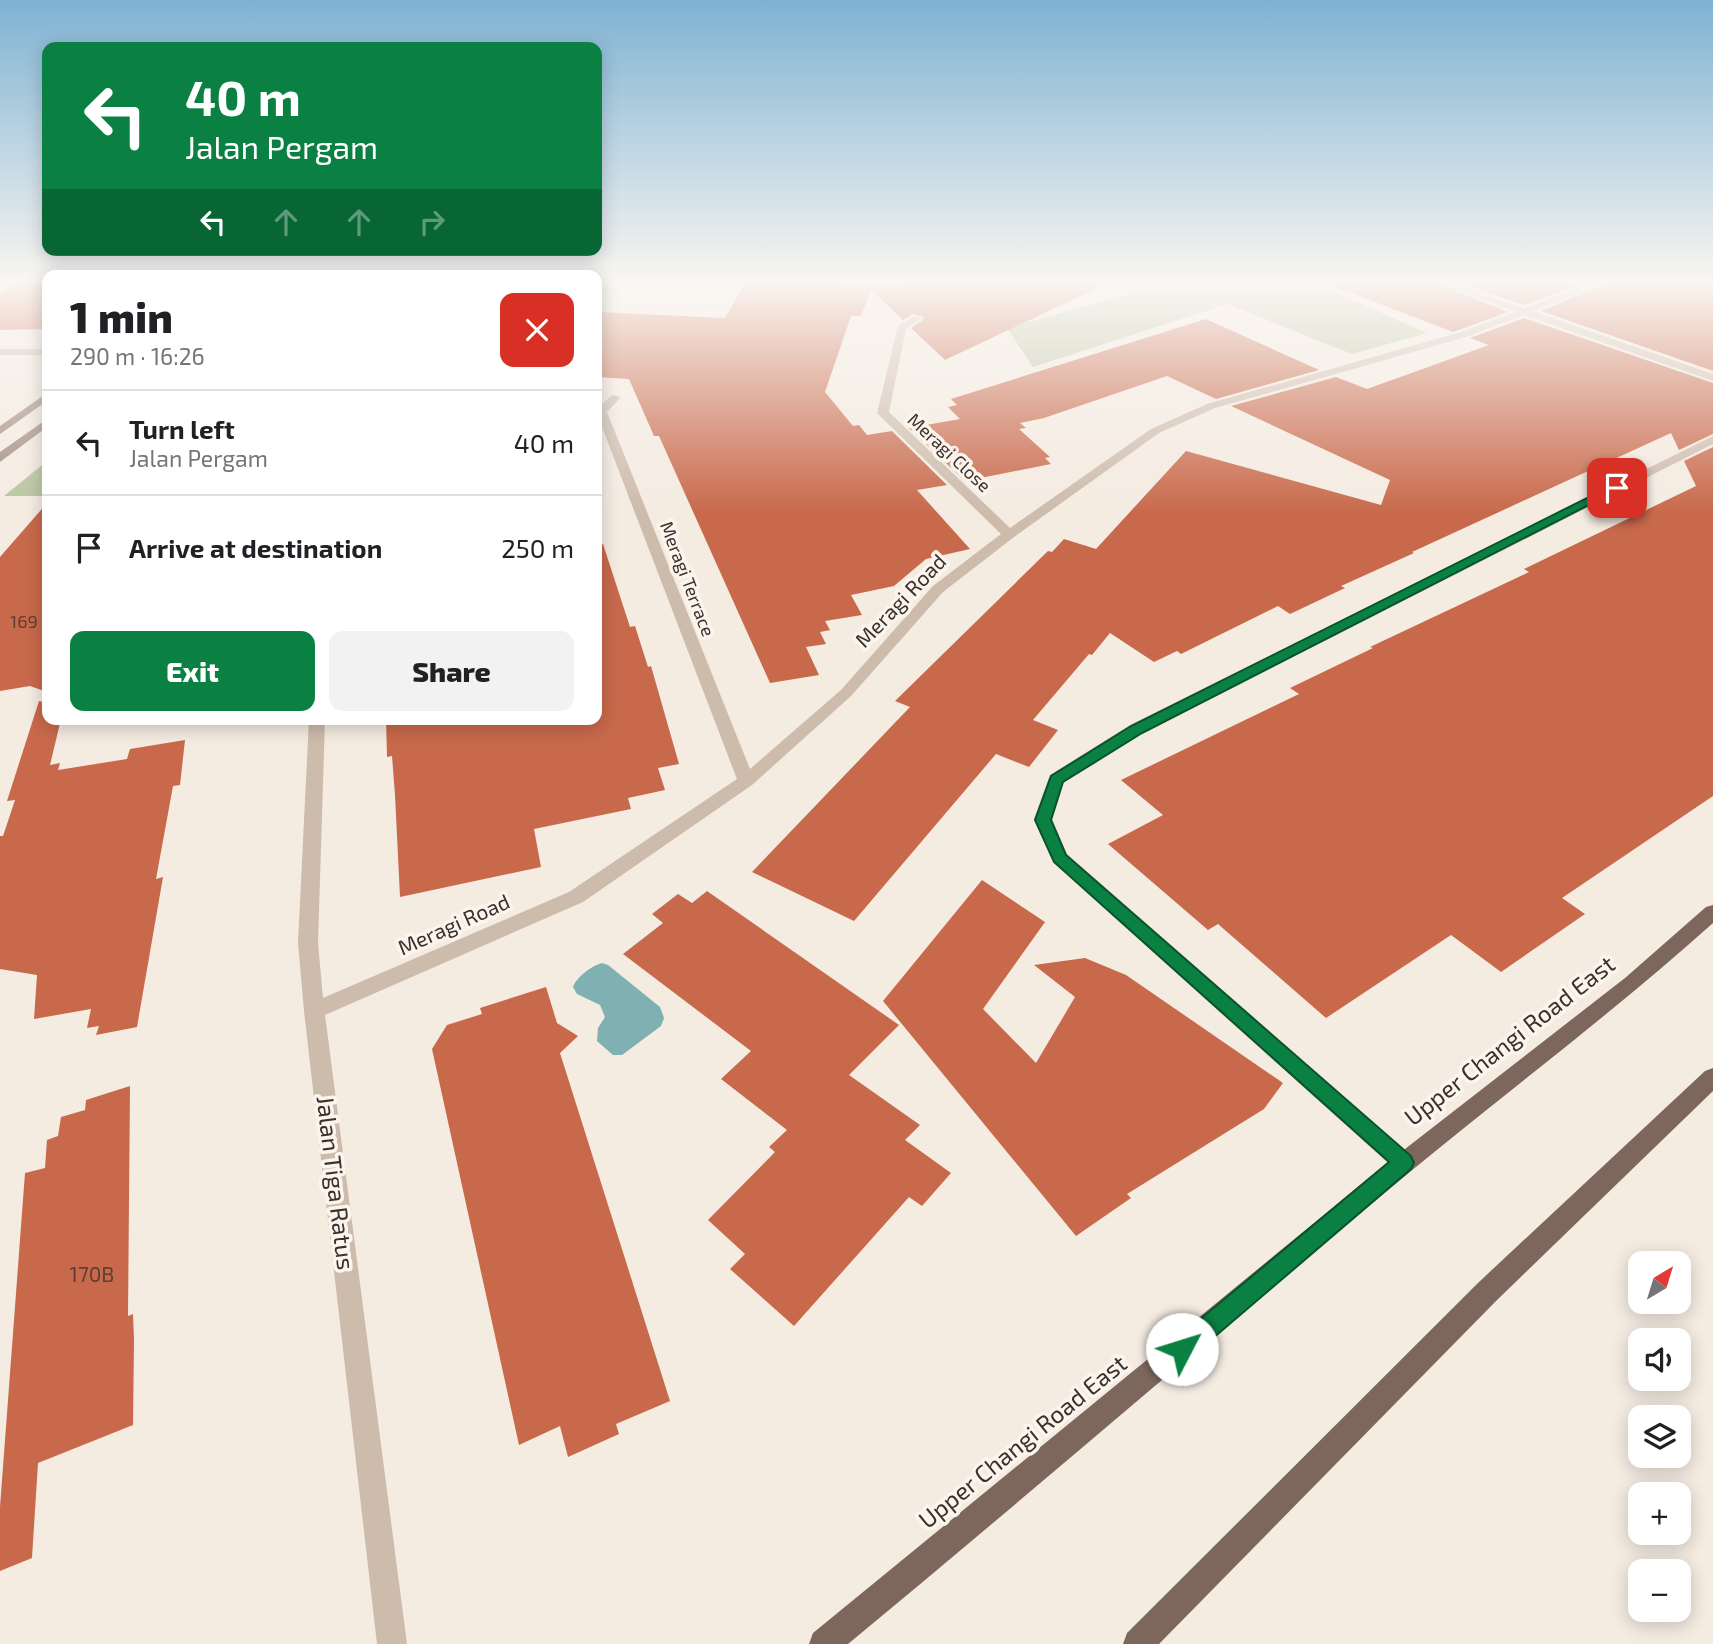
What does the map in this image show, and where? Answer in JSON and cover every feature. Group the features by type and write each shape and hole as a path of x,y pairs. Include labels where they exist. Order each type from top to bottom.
{"main road":[{"path":"0,431 42,400"},
{"path":"0,458 42,426"},
{"name":"Upper Changi Road East","path":"824,1644 1036,1471 1404,1163 1632,984 1713,912"},
{"path":"1138,1644 1488,1291 1713,1077"}],"street":[{"name":"Meragi Close","path":"894,360 883,413 1009,534"},
{"name":"Meragi Road","path":"314,1012 576,897 746,781 846,693 938,589 1009,534 1155,431 1211,406 1379,360"},
{"path":"1661,360 1713,378"},
{"name":"Meragi Terrace","path":"602,410 616,397"},
{"name":"Meragi Terrace","path":"602,414 746,781"},
{"path":"1404,1163 1060,858 1043,820 1056,779 1136,729 1713,439"},
{"name":"Jalan Tiga Ratus","path":"317,725 308,943 314,1012 392,1644"}],"green space":[{"path":"1028,360 1055,360 1033,367"},
{"path":"42,465 42,496 4,496"}],"water":[{"path":"602,963 660,1007 664,1018 661,1026 622,1055 613,1055 597,1041 598,1028 605,1017 600,1005 577,994 573,987 585,972"}],"building":[{"path":"602,360 836,360 825,392 853,426 859,425 867,435 892,431 947,485 917,490 970,549 926,559 894,586 851,595 862,615 825,621 830,630 820,632 826,644 806,647 819,675 770,683 659,436 654,436 629,379 602,377"},
{"path":"1076,360 1296,360 1319,370 1216,399 1167,376 1044,418 1020,423 1026,428 1019,429 1050,457 1045,458 1051,464 965,481 909,428 960,419 948,407 957,405 951,399"},
{"path":"1448,360 1645,360 1713,383 1713,434 1679,450 1671,433 1412,552 1414,553 1341,586 1345,588 1290,614 1278,606 1181,654 1177,651 1154,662 1110,633 1033,720 1058,730 1029,767 996,754 854,921 752,872 910,707 895,701 1048,551 1052,552 1064,539 1096,549 1186,451 1381,505 1390,480 1231,406 1336,377 1367,389"},
{"path":"1681,360 1713,360 1713,371"},
{"path":"1713,447 1713,796 1562,898 1585,914 1501,972 1451,935 1326,1018 1218,924 1208,930 1108,844 1163,815 1121,780 1299,694 1290,688 1373,648 1370,647 1529,572 1524,569 1696,486 1684,461"},
{"path":"42,509 42,690 30,686 0,691 0,557"},
{"path":"602,544 630,627 635,626 648,667 651,666 679,764 658,768 665,790 628,798 631,809 534,829 541,867 400,897 392,756 387,757 386,725 602,725"},
{"path":"39,701 42,702 42,725 60,725 50,765 60,763 58,770 127,759 130,749 185,740 180,785 173,786 156,879 163,877 137,1027 96,1035 99,1026 87,1028 91,1009 34,1019 37,975 0,969 0,836 3,836 15,800 7,801"},
{"path":"982,880 1045,922 983,1009 1036,1063 1075,997 1034,965 1085,958 1126,975 1283,1083 1264,1109 1127,1194 1131,1198 1076,1236 883,1001"},
{"path":"707,891 899,1025 849,1075 920,1125 905,1140 951,1173 922,1206 909,1197 794,1326 730,1269 745,1254 708,1220 775,1152 769,1147 787,1130 721,1079 751,1051 623,954 663,923 652,914 678,894 692,903"},
{"path":"546,987 557,1023 578,1036 560,1053 670,1401 616,1424 619,1434 568,1457 560,1426 519,1445 432,1049 447,1025 482,1014 480,1008"},
{"path":"130,1086 128,1316 133,1314 133,1425 38,1463 32,1558 0,1571 0,1507 25,1173 45,1168 47,1140 58,1136 61,1117 85,1110 86,1100"}],"route":[{"path":"1182,1349 1404,1163 1060,858 1043,820 1056,779 1136,729 1617,488"}]}
